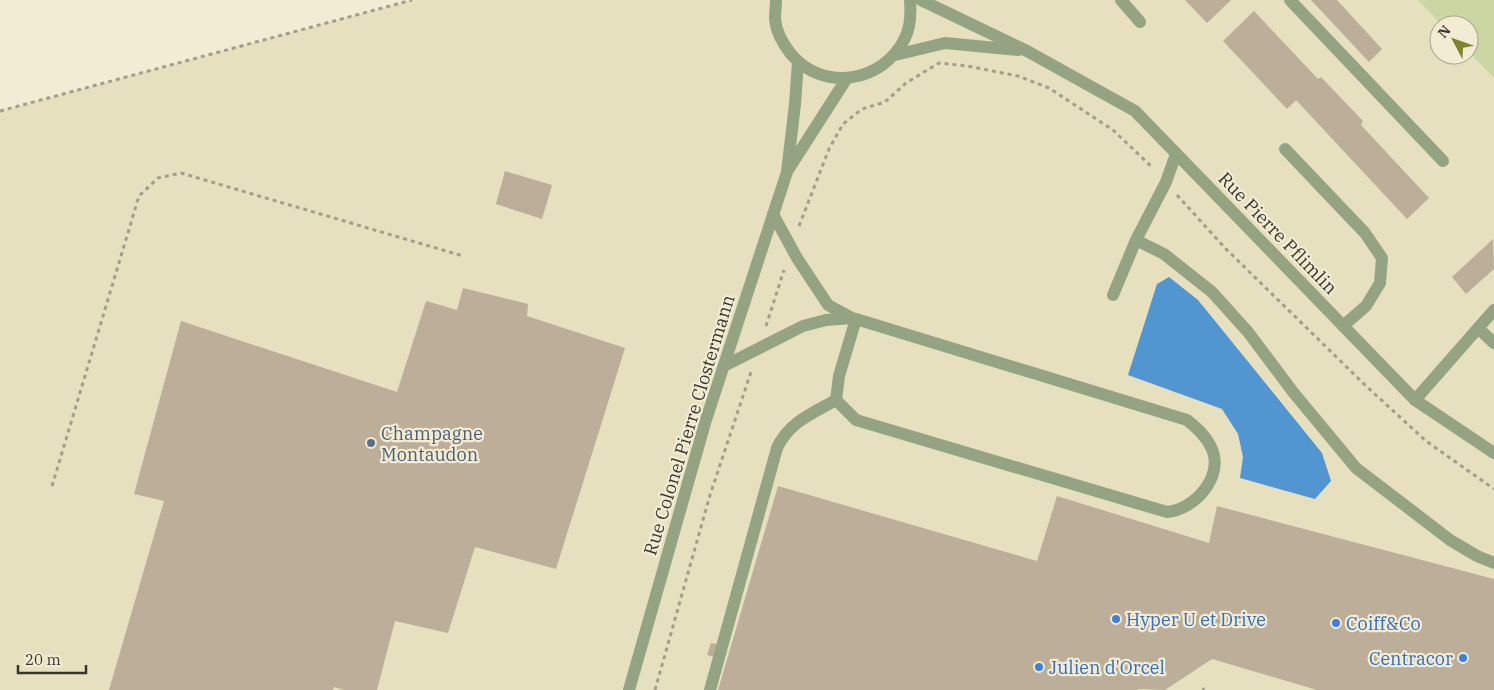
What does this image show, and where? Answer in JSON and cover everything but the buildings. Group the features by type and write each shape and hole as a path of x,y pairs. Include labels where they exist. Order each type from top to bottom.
{"street":[{"path":"776,0 775,20 783,43 798,62 812,72 830,77 848,78 865,75 881,67 895,55 906,37 911,16 910,0"},
{"name":"Rue Pierre Pflimlin","path":"921,0 1027,50 1135,111 1415,400 1494,453"},
{"path":"1121,0 1140,22"},
{"path":"1290,0 1443,161"},
{"name":"Rue Pierre Pflimlin","path":"895,55 945,43 1027,50"},
{"name":"Rue Colonel Pierre Clostermann","path":"629,690 706,423 787,172 798,62"},
{"name":"Rue Colonel Pierre Clostermann","path":"787,172 848,78"},
{"path":"1285,149 1365,233 1382,258 1380,283 1366,306 1343,326"},
{"path":"1113,295 1136,240 1166,182 1176,154"},
{"path":"773,214 791,249 828,305 854,318 1187,420 1203,433 1213,450 1214,467 1207,487 1194,502 1177,511 1167,512 856,420 836,400"},
{"path":"1136,240 1164,254 1212,292 1248,332 1293,392 1356,468 1450,540 1477,556 1494,563"},
{"path":"1415,400 1494,310"},
{"path":"724,366 803,326 826,320 854,318"},
{"path":"836,400 839,376 854,318"},
{"path":"1478,328 1494,343"},
{"path":"710,690 777,448 782,438 796,422 836,400"}],"path":[{"path":"0,111 412,0"},
{"path":"655,690 710,495 791,249 829,149 843,124 862,109 885,102 906,83 939,63 967,66 1018,76 1049,88 1113,130 1146,160 1225,248 1365,385 1426,442 1494,489"},
{"path":"52,486 139,196 158,178 181,173 463,256"}],"shaded area":[{"path":"412,0 1494,0 1494,690 0,690 0,111"}],"green space":[{"path":"1418,0 1494,0 1494,78 1479,62 1479,15 1432,15"}],"water":[{"path":"1169,277 1198,300 1322,453 1331,481 1315,499 1240,478 1243,457 1238,434 1222,409 1128,375 1157,284"}],"place":[{"name":"Champagne Montaudon","path":"371,443"},
{"name":"Hyper U et Drive","path":"1116,619"},
{"name":"Coiff&Co","path":"1336,623"},
{"name":"Centracor","path":"1463,658"},
{"name":"Julien d'Orcel","path":"1039,667"}]}
